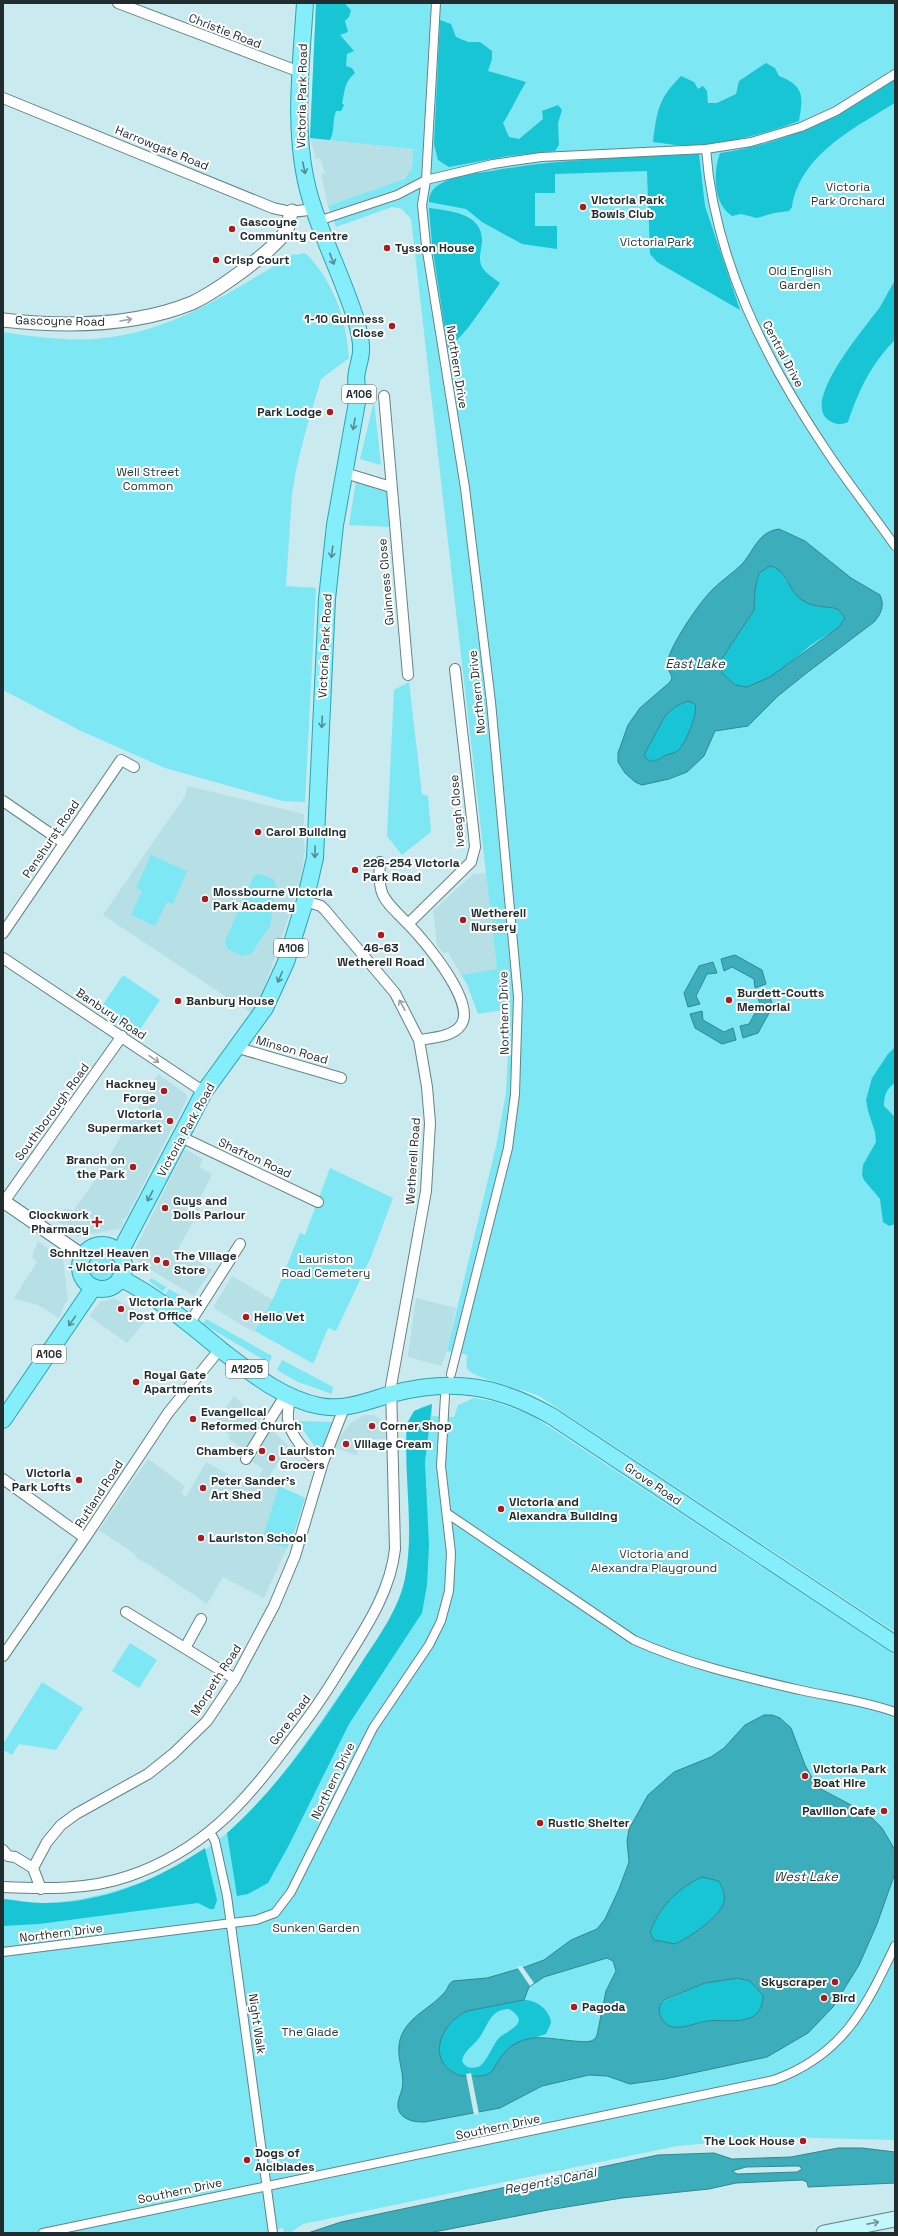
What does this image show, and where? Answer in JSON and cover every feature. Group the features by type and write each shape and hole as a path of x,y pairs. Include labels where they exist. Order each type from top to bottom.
{"main road":[{"name":"Victoria Park Road","path":"119,1254 204,1092 265,1008 277,984 286,962 305,901 314,858 327,599 335,525 359,391 357,386 357,367 361,353 355,317 316,214 302,158 300,72 305,3"},
{"path":"103,1245 110,1247 119,1254 124,1268 116,1284 109,1288 93,1288 83,1279 80,1272 80,1265 83,1256 95,1246 103,1245"},
{"name":"A1205","path":"120,1278 188,1324 254,1374 288,1395 320,1406 344,1408 391,1394"},
{"name":"A106","path":"3,1420 93,1288"},
{"name":"Grove Road","path":"391,1394 449,1384 493,1391 534,1406 895,1644"},
{"path":"824,2233 895,2219"}],"street":[{"name":"Christie Road","path":"118,3 300,72"},
{"name":"Northern Drive","path":"436,3 426,180 422,205 426,245 466,495 491,702 518,997 515,1094 508,1148 452,1374"},
{"path":"316,214 397,195 426,180 493,164 534,158 706,149 751,142 801,127 836,111 895,74"},
{"name":"Harrowgate Road","path":"3,98 273,208 292,211 305,211 316,214"},
{"name":"Central Drive","path":"706,149 713,208 728,258 749,316 772,364 826,450 895,546"},
{"name":"Gascoyne Road","path":"3,320 73,324 118,321 149,316 192,302 228,281 265,252 284,233 292,211"},
{"name":"Guinness Close","path":"384,396 408,675"},
{"path":"345,473 391,487"},
{"name":"Iveagh Close","path":"408,924 467,867 474,855 474,836 456,669"},
{"name":"Penshurst Road","path":"3,934 121,760 134,767"},
{"path":"3,801 64,843"},
{"path":"380,862 380,891 383,898 408,924 436,958 461,999 464,1011 462,1025 456,1031 419,1040"},
{"name":"Wetherell Road","path":"305,901 321,906 384,977 408,1016 419,1040 427,1087 430,1123 426,1183 391,1394"},
{"name":"Banbury Road","path":"3,958 204,1092"},
{"name":"Southborough Road","path":"3,1202 122,1036"},
{"name":"Minson Road","path":"235,1048 341,1078"},
{"name":"Shafton Road","path":"181,1137 318,1202"},
{"path":"3,1202 83,1256"},
{"path":"188,1324 240,1244"},
{"name":"Rutland Road","path":"3,1656 85,1538 168,1413 220,1349"},
{"name":"Gore Road","path":"3,1887 41,1889 79,1887 128,1876 163,1860 210,1832 240,1805 260,1783 320,1702 375,1612 388,1584 393,1569 396,1549 391,1394"},
{"path":"246,1459 288,1395"},
{"path":"288,1395 288,1418 294,1434 311,1456 323,1462"},
{"name":"Northern Drive","path":"3,1952 231,1924 263,1918 275,1912 285,1901 299,1878 373,1728 429,1645 441,1620 449,1591 451,1553 442,1466 445,1396"},
{"name":"Morpeth Road","path":"33,1868 47,1842 61,1825 76,1814 148,1774 173,1754 207,1721 235,1679 274,1606 295,1556 323,1462 344,1408"},
{"path":"3,1479 85,1538"},
{"path":"448,1514 609,1624 634,1640 654,1649 695,1663 745,1677 861,1701 895,1712"},
{"path":"126,1612 235,1679"},
{"path":"185,1648 201,1619"},
{"name":"Night Walk","path":"210,1832 217,1849 231,1924 274,2233"},
{"path":"3,1850 11,1851 15,1857 33,1868 41,1889"},
{"name":"Southern Drive","path":"43,2233 749,2086 790,2074 829,2050 848,2030 863,2009 895,1946"}],"shaded area":[{"path":"310,138 413,149 412,169 400,181 328,206 321,174 325,173 320,158 316,159"},
{"name":"Mossbourne Victoria Park Academy","path":"188,786 304,814 303,837 305,849 300,884 262,994 251,1013 103,915 185,796"},
{"name":"Wetherell Nursery","path":"486,873 497,970 461,975 448,952 443,953 437,945 433,911 473,874"},
{"path":"158,1074 186,1094 187,1099 125,1219 122,1219 123,1226 119,1229 78,1236 56,1220 64,1209 74,1210 96,1179"},
{"path":"185,1149 203,1159 199,1167 212,1174 196,1206 200,1209 178,1249 212,1270 194,1296 146,1267 133,1257 133,1253"},
{"path":"38,1241 63,1259 68,1300 65,1303 59,1318 38,1305 14,1298 37,1262 32,1257"},
{"path":"232,1276 273,1300 254,1332 215,1309 214,1306"},
{"path":"114,1298 148,1318 127,1343 89,1316 100,1302"},
{"path":"416,1298 456,1308 447,1351 441,1366 409,1357 408,1355"},
{"path":"234,1396 260,1420 261,1425 244,1450 228,1438 230,1435 213,1426"},
{"path":"364,1415 373,1415 380,1419 386,1430 387,1439 363,1439 356,1455 333,1447 346,1428 353,1421"},
{"name":"Lauriston School","path":"272,1430 289,1446 270,1475 280,1484 279,1486 305,1498 295,1530 264,1598 223,1577 207,1604 148,1564 135,1557 136,1555 99,1530 148,1459 185,1486 181,1494 186,1497 206,1462 253,1488 263,1469 251,1461 269,1431"}],"green space":[{"name":"Victoria Park","path":"316,3 895,3 895,1632 539,1396 480,1377 468,1370 466,1364 467,1355 447,1351 496,1146 506,1093 508,1052 502,1010 478,1014 467,984 461,975 497,969 411,219 402,209 392,207 336,227 328,206 404,179 412,169 413,149 310,138"},
{"path":"316,3 347,3 346,5 351,10 349,17 345,21 348,32 340,35 354,51 347,54 346,66 352,68 355,73 351,76 346,87 342,103 344,105 341,111 336,111 330,140 310,138"},
{"path":"440,20 451,24 456,37 468,42 480,42 492,51 492,59 488,71 526,82 503,123 509,137 519,139 543,119 542,111 558,105 562,110 558,123 559,145 555,151 508,156 449,167 438,160 434,144"},
{"path":"766,63 775,68 779,76 794,84 798,88 801,99 799,121 727,142 697,146 684,146 653,142 660,106 667,92 681,76 694,82 698,89 703,86 707,91 708,103 717,103 736,94 739,81"},
{"path":"895,79 895,103 847,133 817,158 806,172 797,189 792,207 789,211 774,213 757,218 741,214 732,216 726,211 721,204 716,187 716,169 720,153 768,143 812,126 854,105"},
{"path":"699,154 705,206 740,310 657,262 650,254 647,171 555,174 555,193 535,193 535,226 557,226 557,249 522,244 482,222 466,209 429,202 429,197 433,190 439,185 455,177 465,175 543,163"},
{"path":"429,208 456,212 464,215 478,225 482,243 480,261 482,267 490,276 500,283 468,328 448,350 432,244"},
{"name":"Well Street Common","path":"304,253 311,258 332,290 340,311 346,334 349,358 321,379 304,437 292,494 286,586 316,588 305,802 283,801 165,768 81,731 3,690 3,332 66,339 91,339 129,334 179,318 226,294 294,254"},
{"path":"895,280 895,340 872,368 861,388 848,422 837,424 832,422 822,412 823,398 829,382 838,364 880,307"},
{"path":"374,401 381,465 360,459"},
{"path":"356,481 387,490 390,527 349,525"},
{"path":"770,566 780,570 787,582 815,606 838,609 845,618 839,627 811,645 779,672 755,685 741,688 735,685 722,673 721,660 754,610 755,589 759,573"},
{"path":"409,682 422,794 428,796 431,832 402,855 387,836 394,690"},
{"path":"688,701 695,704 695,715 687,737 680,749 656,761 648,760 644,755 665,716 676,706"},
{"path":"151,855 187,871 173,904 167,902 155,926 131,915 142,891 136,888"},
{"path":"260,874 273,879 276,885 270,926 251,954 242,956 227,949 225,941 254,875"},
{"path":"123,975 160,1000 137,1034 100,1009"},
{"path":"895,1047 895,1083 888,1090 884,1102 884,1106 895,1117 895,1224 889,1226 883,1222 880,1199 864,1180 862,1175 863,1165 876,1142 875,1132 866,1100 872,1078 888,1054"},
{"name":"Lauriston Road Cemetery","path":"330,1168 393,1198 371,1257 336,1331 328,1328 314,1362 312,1363 255,1331 275,1295 300,1233 305,1235"},
{"path":"102,1253 112,1257 116,1267 112,1277 102,1281 92,1277 88,1267 92,1257"},
{"path":"151,1278 166,1287 163,1292 149,1281"},
{"path":"169,1289 191,1302 188,1309 165,1295"},
{"path":"206,1319 272,1356 269,1363 203,1324"},
{"path":"282,1360 333,1387 332,1394 298,1382 277,1370"},
{"path":"474,1398 496,1402 531,1415 895,1655 895,2140 778,2137 677,2146 303,2224 290,2233 284,2233 283,2228 263,2233 3,2233 3,1899 40,1903 69,1901 93,1897 141,1882 164,1873 207,1848 226,1834 242,1819 286,1770 372,1649 389,1622 395,1609 405,1577 410,1537 406,1433 410,1417 421,1407 432,1404 432,1416 454,1417 458,1405"},
{"path":"432,1404 425,1462 429,1545 427,1585 422,1613 349,1724 289,1845 268,1883 248,1894 237,1896 227,1833 247,1814 283,1774 300,1752 375,1642 398,1601 405,1579 408,1560 409,1521 406,1463 407,1424 414,1411"},
{"path":"297,1421 335,1422 320,1454"},
{"path":"279,1486 305,1498 295,1530 287,1548 262,1540"},
{"path":"130,1643 157,1660 139,1688 112,1671"},
{"path":"42,1682 83,1708 56,1750 19,1744 12,1755 3,1750 3,1744"},
{"path":"205,1848 217,1900 214,1909 210,1909 198,1903 39,1924 3,1926 3,1899 37,1903 64,1902 107,1894 148,1880 187,1860"},
{"path":"702,1877 719,1881 724,1896 724,1902 721,1908 696,1932 675,1944 654,1940 650,1933 658,1915 664,1907 677,1893"},
{"path":"738,1978 750,1981 763,1995 760,2008 754,2016 742,2020 708,2021 683,2027 670,2026 665,2023 661,2017 660,2008 664,2001 705,1983"},
{"path":"529,2000 538,2004 545,2010 551,2023 546,2034 533,2038 502,2056 492,2072 483,2077 468,2074 461,2076 450,2070 443,2062 440,2053 440,2044 443,2034 449,2025 457,2017 467,2011","holes":["509,2009 516,2014 519,2019 518,2023 515,2027 498,2039 483,2063 475,2068 466,2066 462,2061 463,2057 477,2041 493,2015 502,2010"]}],"water":[{"name":"East Lake","path":"779,529 805,541 851,578 880,595 882,606 879,616 874,622 778,696 748,726 715,731 704,756 687,772 669,779 642,785 635,782 625,773 618,762 618,753 628,725 640,708 670,682 672,678 667,666 669,657 679,636 701,603 713,589 741,565 761,538 772,531","holes":["770,566 780,571 797,596 806,603 815,606 838,609 845,618 839,627 770,677 747,687 735,685 722,673 721,660 754,610 755,589 759,573","688,701 695,704 695,715 687,737 680,749 656,761 648,760 644,755 665,716 676,706"]},
{"path":"735,955 762,970 766,984 755,988 754,979 732,967 724,971 721,959"},
{"path":"713,962 717,973 707,974 696,996 700,1004 688,1007 684,993 699,966"},
{"path":"768,992 773,1006 758,1033 743,1038 740,1026 749,1024 760,1004 757,995"},
{"path":"702,1011 703,1020 724,1032 733,1028 736,1040 722,1044 695,1028 690,1014"},
{"name":"West Lake","path":"764,1715 772,1715 780,1718 791,1728 805,1765 817,1787 868,1814 882,1828 895,1850 895,1873 877,1924 859,1965 833,2007 808,2033 767,2057 665,2079 630,2084 607,2076 589,2075 542,2086 500,2108 425,2122 418,2122 402,2116 398,2107 403,2082 399,2049 402,2034 406,2027 439,1998 453,1981 487,1978 525,1967 544,1960 571,1940 597,1929 605,1919 619,1889 629,1862 627,1841 629,1829 648,1795 674,1772 711,1757 724,1748 745,1725","holes":["702,1877 719,1881 724,1896 724,1902 721,1908 696,1932 675,1944 654,1940 650,1933 658,1915 664,1907 677,1893","607,1958 613,1961 616,1971 606,1991 595,2039 586,2042 547,2038 528,2039 518,2042 509,2048 502,2055 493,2070 487,2075 461,2076 450,2070 443,2062 440,2053 440,2044 443,2034 457,2017 467,2011 524,2000 529,1987 544,1977","738,1978 750,1981 763,1995 760,2008 754,2016 742,2020 708,2021 683,2027 670,2026 665,2023 659,2010 664,2000 705,1983"]},
{"name":"Regent's Canal","path":"838,2148 862,2148 895,2152 895,2183 808,2187 807,2182 802,2180 736,2183 709,2189 622,2198 548,2210 429,2233 308,2233 341,2222 658,2155 714,2153 732,2159 791,2157","holes":["799,2166 802,2169 797,2172 737,2174 732,2171 746,2167"]}],"pier":[{"path":"522,1966 534,1983 530,1986 517,1967"},
{"path":"471,2073 479,2114 474,2115 466,2074"}],"place":[{"name":"Victoria Park Bowls Club","path":"583,207"},
{"name":"Gascoyne Community Centre","path":"232,229"},
{"name":"Tysson House","path":"387,248"},
{"name":"Crisp Court","path":"216,260"},
{"name":"1-10 Guinness Close","path":"392,326"},
{"name":"Park Lodge","path":"330,412"},
{"name":"Carol Building","path":"258,832"},
{"name":"226-254 Victoria Park Road","path":"355,870"},
{"name":"Mossbourne Victoria Park Academy","path":"205,899"},
{"name":"Wetherell Nursery","path":"463,920"},
{"name":"46-63 Wetherell Road","path":"381,935"},
{"name":"Burdett-Coutts Memorial","path":"729,1000"},
{"name":"Banbury House","path":"178,1001"},
{"name":"Hackney Forge","path":"164,1091"},
{"name":"Victoria Supermarket","path":"170,1121"},
{"name":"Branch on the Park","path":"133,1167"},
{"name":"Guys and Dolls Parlour","path":"165,1208"},
{"name":"Clockwork Pharmacy","path":"97,1222"},
{"name":"Schnitzel Heaven - Victoria Park","path":"157,1260"},
{"name":"The Village Store","path":"166,1263"},
{"name":"Victoria Park Post Office","path":"121,1309"},
{"name":"Hello Vet","path":"246,1317"},
{"name":"Royal Gate Apartments","path":"136,1382"},
{"name":"Evangelical Reformed Church","path":"193,1419"},
{"name":"Corner Shop","path":"372,1426"},
{"name":"Village Cream","path":"346,1444"},
{"name":"Chambers","path":"262,1451"},
{"name":"Lauriston Grocers","path":"272,1458"},
{"name":"Victoria Park Lofts","path":"79,1480"},
{"name":"Peter Sander's Art Shed","path":"203,1488"},
{"name":"Victoria and Alexandra Building","path":"501,1509"},
{"name":"Lauriston School","path":"201,1538"},
{"name":"Victoria Park Boat Hire","path":"805,1776"},
{"name":"Pavilion Cafe","path":"884,1811"},
{"name":"Rustic Shelter","path":"540,1823"},
{"name":"Skyscraper","path":"835,1982"},
{"name":"Bird","path":"824,1998"},
{"name":"Pagoda","path":"574,2007"},
{"name":"The Lock House","path":"803,2141"},
{"name":"Dogs of Alcibiades","path":"247,2160"}],"park label":[{"name":"Victoria Park Orchard","path":"848,194"},
{"name":"Old English Garden","path":"800,278"},
{"name":"Victoria and Alexandra Playground","path":"654,1561"},
{"name":"Sunken Garden","path":"316,1928"},
{"name":"The Glade","path":"310,2032"}]}
